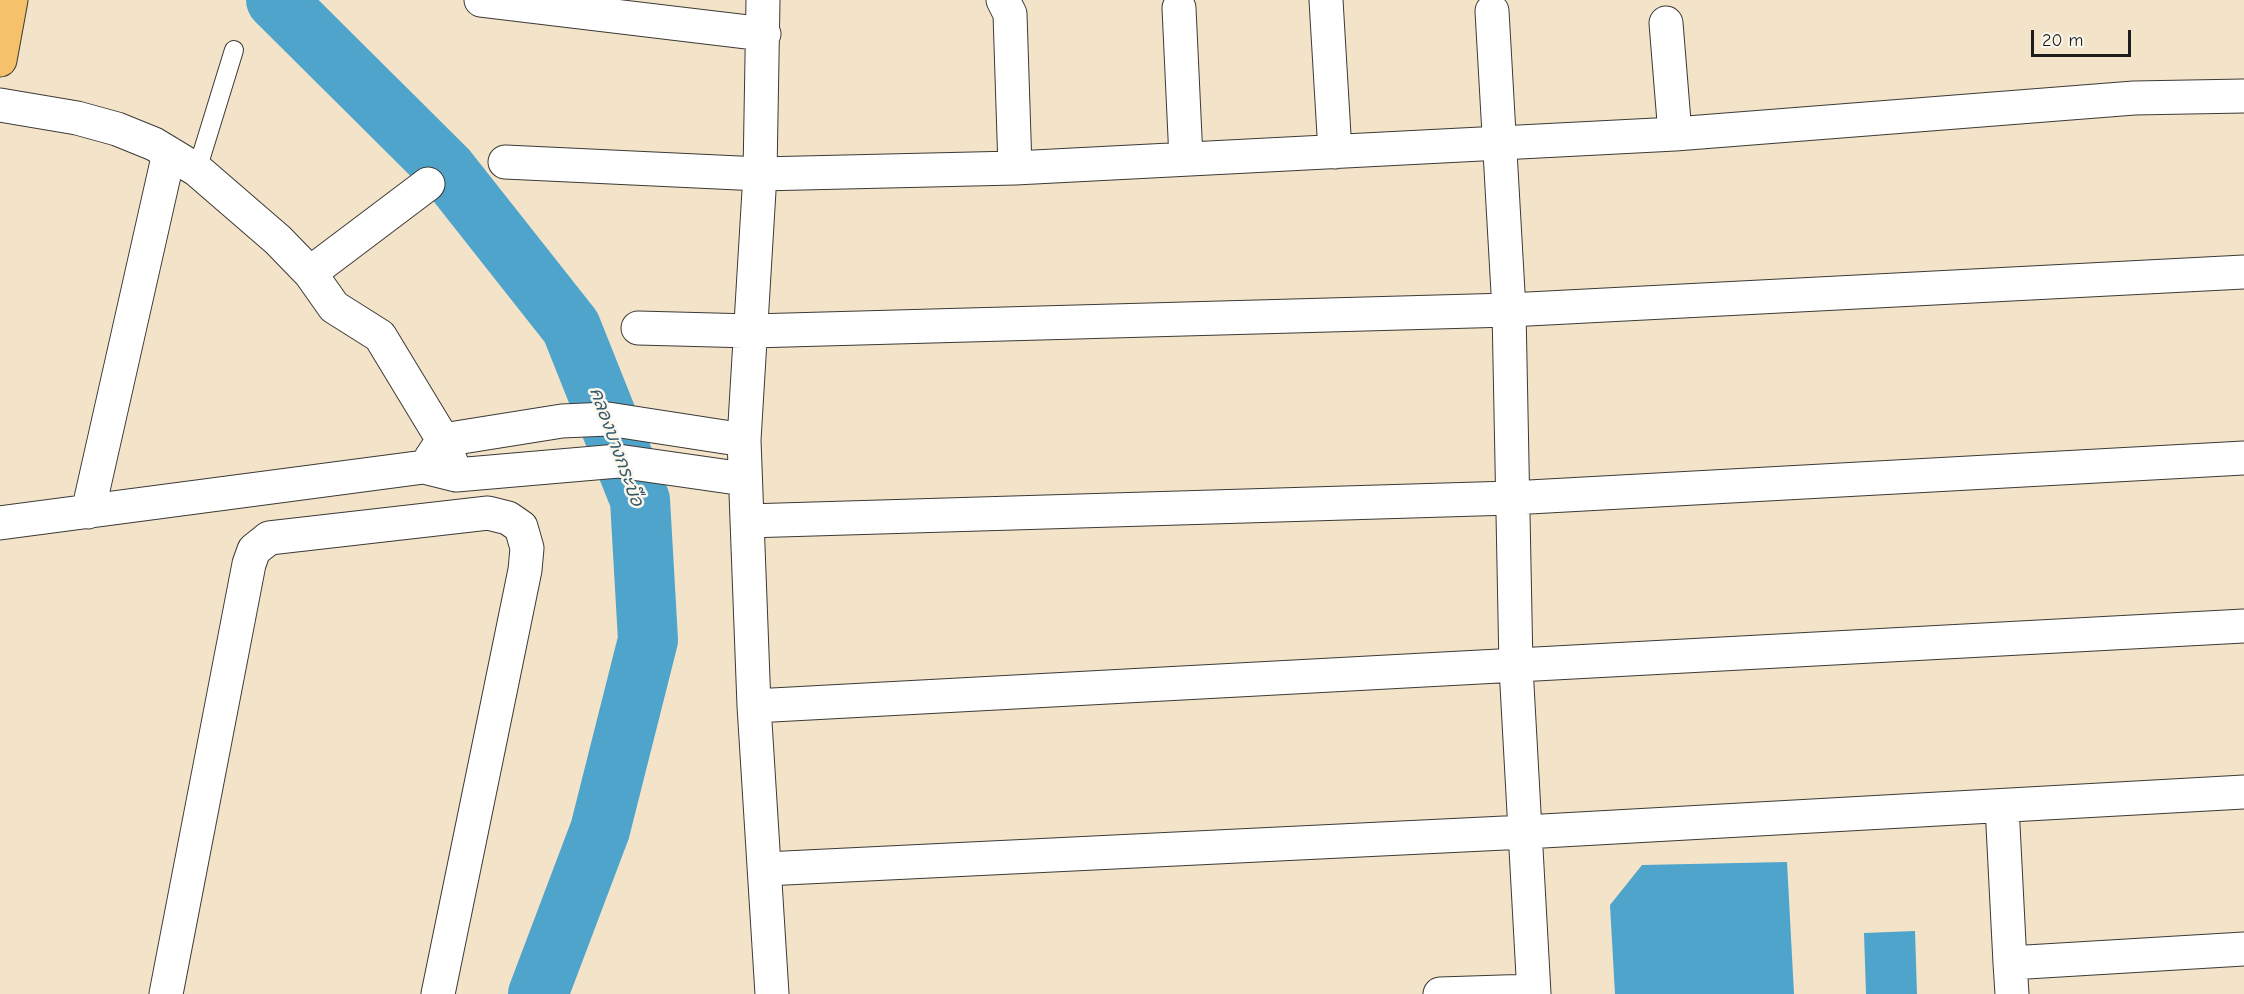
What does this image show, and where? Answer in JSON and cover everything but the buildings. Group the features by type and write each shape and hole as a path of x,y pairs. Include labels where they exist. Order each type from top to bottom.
{"main road":[{"path":"0,60 11,0"}],"street":[{"path":"481,0 764,34"},
{"path":"763,0 760,174 744,440 744,478 754,706 772,994"},
{"path":"1003,0 1010,14 1015,168"},
{"path":"1326,0 1335,152"},
{"path":"1179,8 1186,159"},
{"path":"1440,994 1534,992 1516,667 1509,310 1492,11"},
{"path":"1666,23 1675,134"},
{"path":"505,162 760,174 1015,168 1675,134 2134,98 2244,96"},
{"path":"0,105 77,118 117,129 154,144 197,170 279,240 310,273 334,307 380,336 443,440 456,475"},
{"path":"88,512 169,153"},
{"path":"310,273 428,184"},
{"path":"638,328 752,331 1509,310 2244,272"},
{"path":"424,467 443,440 562,421 608,419 744,440"},
{"path":"747,521 1511,498 2244,458"},
{"path":"0,523 424,467 456,475 618,461 744,478"},
{"path":"166,994 249,564 254,549 269,538 488,513 508,518 521,527 527,548 526,559 438,994"},
{"path":"754,706 1516,667 2244,626"},
{"path":"765,869 1525,832 2244,792"},
{"path":"2002,806 2011,978 2244,949"}],"lane":[{"path":"197,170 234,50"}],"water":[{"path":"1787,862 1794,994 1615,994 1610,905 1642,865"},
{"path":"1915,931 1917,994 1866,994 1864,933"}],"waterway":[{"name":"คลองบางกระบือ","path":"276,0 447,170 571,327 640,500 648,640 600,830 538,994"}]}
